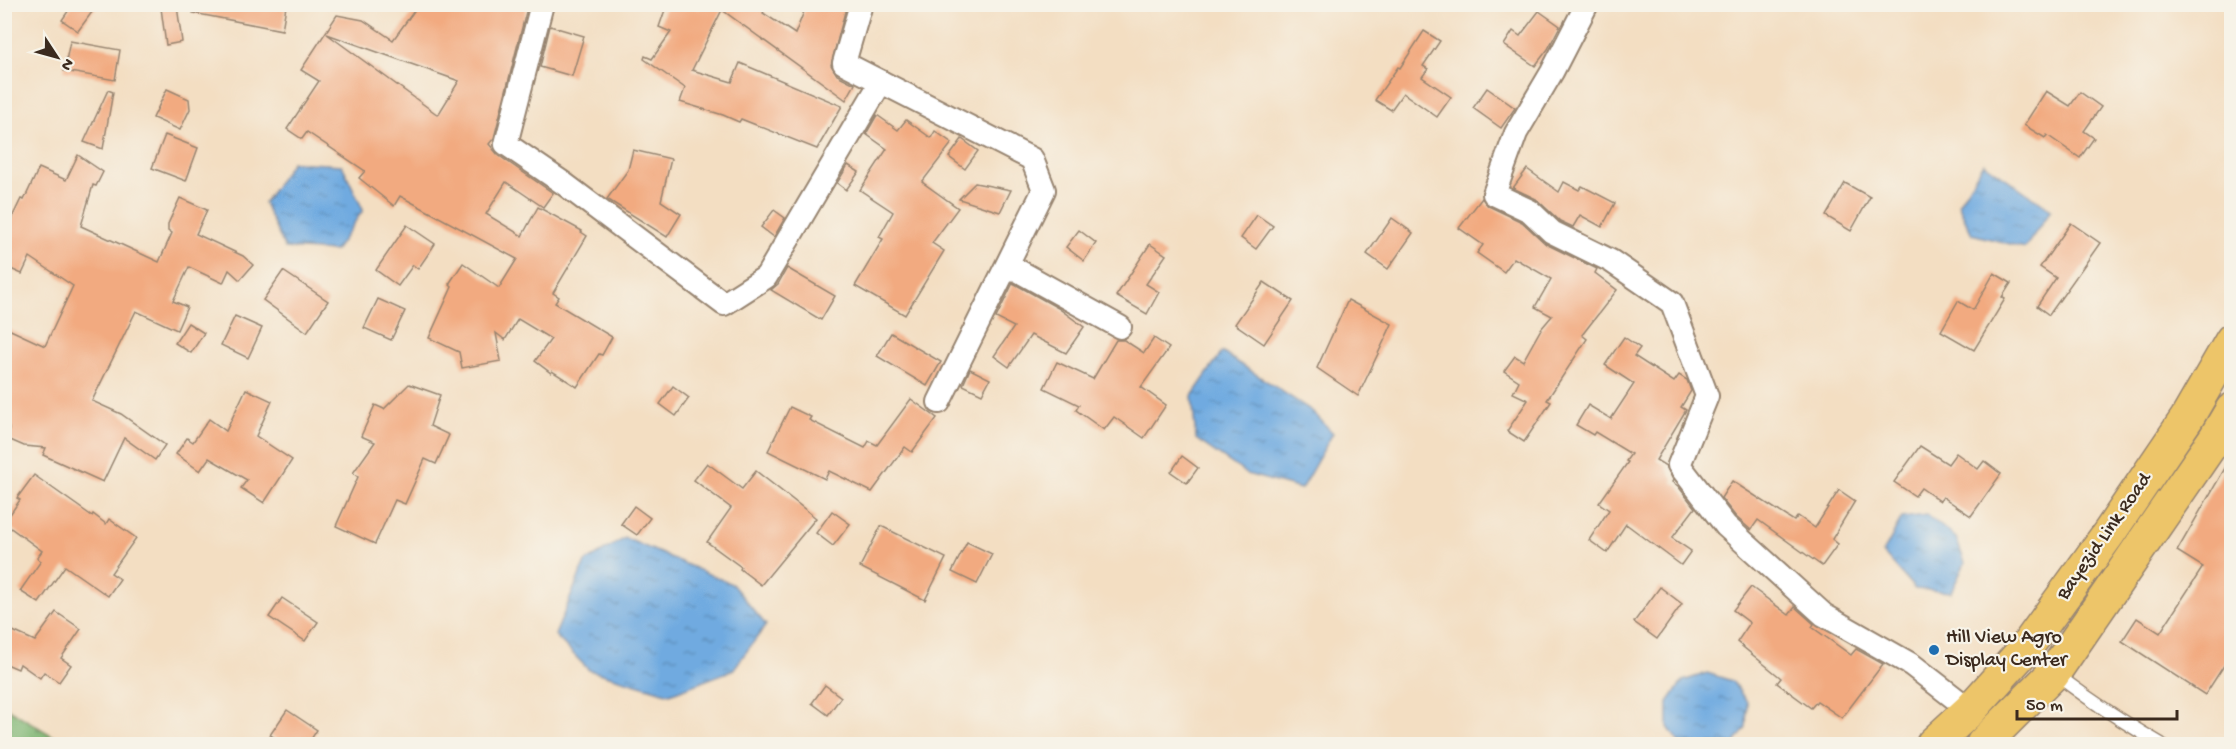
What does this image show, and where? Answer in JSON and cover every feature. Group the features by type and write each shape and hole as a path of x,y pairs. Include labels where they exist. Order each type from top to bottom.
{"main road":[{"name":"Bayezid Link Road","path":"1933,744 1970,710 2025,649 2109,533 2187,418 2232,340"},
{"name":"Bayezid Link Road","path":"1983,744 2053,674 2224,424"}],"street":[{"path":"542,4 506,144 724,304 766,277 881,82"},
{"path":"861,4 844,63 1032,159 1044,190 939,402"},
{"path":"1587,4 1552,72 1516,133 1494,194 1530,211 1552,232 1611,261 1672,303 1707,396 1679,465 1726,526 1824,615 1911,665 1970,710"},
{"path":"1008,265 1120,327"}],"lane":[{"path":"2025,649 2053,674 2114,717 2161,744"}],"green space":[{"path":"5,707 66,744 5,744"}],"water":[{"path":"292,162 342,165 363,210 335,251 285,248 264,203"},
{"path":"1984,163 2051,210 2025,248 1972,234 1958,204"},
{"path":"1222,352 1312,411 1333,433 1301,489 1247,474 1196,439 1192,396"},
{"path":"1927,515 1956,538 1965,563 1951,592 1915,589 1883,553 1902,518"},
{"path":"625,538 732,584 766,625 733,670 670,694 589,670 555,635 585,562"},
{"path":"1707,673 1732,681 1747,702 1746,728 1734,744 1680,744 1668,727 1668,702 1683,681"}],"building":[{"path":"73,4 98,4 78,31 62,20"},
{"path":"194,4 286,6 282,30 193,13"},
{"path":"419,4 528,4 494,138 489,144 498,155 553,193 543,207 506,182 486,214 522,236 538,207 587,236 553,293 559,297 555,303 612,337 602,355 599,354 577,387 535,361 551,339 518,319 505,340 496,333 501,361 462,368 459,352 429,338 452,287 449,284 463,263 499,288 517,259 400,196 394,206 359,178 365,171 307,132 302,139 287,129 319,81 301,70 337,15 363,20 393,40","holes":["327,34 459,81 438,115"]},
{"path":"667,4 687,4 699,9 701,4 768,4 763,13 795,34 807,4 847,4 831,65 837,75 855,84 846,100 722,10 692,70 732,82 740,63 842,106 817,149 741,119 739,122 680,102 685,88 644,59 645,56 652,59 671,32 659,27"},
{"path":"177,6 182,42 166,45 161,8"},
{"path":"1539,11 1560,26 1548,49 1535,66 1504,45 1513,31 1520,36"},
{"path":"550,26 584,36 572,76 540,67"},
{"path":"1424,31 1440,41 1423,66 1428,69 1422,77 1451,97 1437,117 1403,93 1391,110 1375,100 1398,67 1400,68"},
{"path":"70,41 120,50 115,80 64,71"},
{"path":"1487,88 1515,108 1501,128 1473,108"},
{"path":"167,89 189,99 190,109 180,130 153,118"},
{"path":"108,90 113,92 103,149 84,142"},
{"path":"2046,91 2070,106 2080,92 2101,107 2084,131 2094,138 2080,158 2047,135 2045,138 2024,125"},
{"path":"877,115 898,130 906,120 931,138 935,131 952,143 922,182 958,208 932,243 944,251 905,315 855,286 883,239 879,237 893,212 860,190 887,149 866,134"},
{"path":"165,135 198,148 186,181 152,168"},
{"path":"962,139 978,151 965,169 949,157"},
{"path":"633,150 671,159 661,201 681,214 667,237 607,199 628,170"},
{"path":"78,155 103,172 96,186 93,185 81,226 159,262 172,233 168,230 168,224 180,198 207,210 196,234 243,256 253,265 240,280 229,270 223,283 189,267 173,301 187,307 177,330 136,311 92,401 121,414 165,445 155,460 124,438 103,482 43,455 46,448 24,446 8,439 9,428 4,426 4,327 45,346 73,286 30,257 22,274 4,266 4,242 10,230 7,228 21,199 24,200 39,168 66,180"},
{"path":"848,165 859,172 846,190 837,183"},
{"path":"1527,169 1559,192 1564,182 1579,190 1582,186 1615,203 1602,227 1580,215 1573,227 1560,221 1536,199 1513,188"},
{"path":"975,183 1011,190 1000,212 959,199"},
{"path":"1845,183 1870,197 1851,231 1826,216"},
{"path":"1482,198 1488,206 1522,222 1546,244 1597,269 1595,273 1617,290 1582,335 1587,339 1547,400 1551,402 1524,442 1507,431 1528,400 1513,393 1519,381 1504,371 1515,356 1523,361 1541,329 1552,316 1535,307 1551,279 1514,258 1504,272 1477,253 1483,245 1459,228"},
{"path":"774,210 785,218 774,237 761,227"},
{"path":"1257,215 1273,226 1256,249 1241,238"},
{"path":"1392,218 1413,233 1388,269 1367,254"},
{"path":"2071,223 2100,243 2049,315 2037,306 2056,278 2040,267"},
{"path":"407,225 435,244 418,269 413,265 398,286 376,270"},
{"path":"1079,230 1096,243 1084,261 1066,247"},
{"path":"1150,244 1166,255 1146,284 1159,292 1147,314 1116,296"},
{"path":"787,268 835,296 821,320 771,290 778,284"},
{"path":"283,271 328,301 307,332 263,300"},
{"path":"1994,273 2011,283 2002,297 2005,299 1974,350 1941,331 1958,301 1973,310"},
{"path":"1264,282 1293,301 1264,344 1235,324"},
{"path":"1013,283 1058,308 1084,327 1066,353 1031,335 1009,367 994,356 1014,327 996,318"},
{"path":"378,299 405,311 391,340 364,328"},
{"path":"1348,300 1392,324 1358,396 1317,368"},
{"path":"235,316 262,328 248,358 221,345"},
{"path":"188,323 204,333 191,353 175,343"},
{"path":"891,333 941,362 927,386 877,356"},
{"path":"1624,337 1640,348 1634,356 1674,382 1679,375 1687,380 1691,391 1681,407 1686,410 1656,460 1666,466 1672,482 1678,486 1695,508 1672,538 1691,551 1681,565 1626,524 1607,553 1589,540 1609,510 1599,503 1628,462 1626,461 1631,454 1595,432 1593,435 1576,425 1588,405 1611,419 1634,384 1605,365"},
{"path":"1154,338 1169,348 1141,387 1166,405 1144,438 1114,417 1104,430 1076,410 1079,405 1044,388 1057,362 1093,379 1116,340 1124,340 1144,353"},
{"path":"970,369 990,379 982,394 963,385"},
{"path":"409,384 440,395 430,426 449,435 436,464 425,459 405,504 395,500 375,544 336,526 358,477 353,473 375,442 361,436 375,405 384,409"},
{"path":"673,386 689,398 676,416 660,404"},
{"path":"246,389 272,401 256,436 292,460 264,503 241,488 247,480 209,458 200,471 176,454 187,438 193,442 209,419 226,431"},
{"path":"911,399 937,418 912,452 905,447 872,492 829,471 825,479 768,451 790,407 811,417 809,420 865,448 869,441 877,445"},
{"path":"1920,446 1948,464 1956,453 1978,469 1984,461 2001,474 1971,516 1943,497 1940,501 1921,488 1915,496 1894,482"},
{"path":"1182,456 1198,468 1187,483 1171,472"},
{"path":"2232,456 2232,653 2205,695 2122,641 2137,618 2160,633 2203,567 2177,551"},
{"path":"707,463 742,489 756,471 816,518 761,585 707,542 731,508 694,480"},
{"path":"34,475 92,516 93,514 106,524 109,519 136,538 111,573 120,579 108,596 65,566 39,603 20,591 41,561 37,558 42,551 4,523 20,500 17,498"},
{"path":"1732,481 1794,521 1798,516 1815,528 1839,490 1855,501 1832,539 1838,544 1822,566 1758,520 1751,530 1736,517 1721,498"},
{"path":"634,506 650,518 637,535 621,524"},
{"path":"832,511 850,524 833,546 816,533"},
{"path":"881,526 946,558 925,600 860,567"},
{"path":"967,542 992,554 977,584 952,572"},
{"path":"1660,587 1682,604 1657,639 1634,622"},
{"path":"1751,587 1789,615 1795,607 1814,624 1812,627 1851,655 1856,649 1883,664 1842,718 1817,701 1811,708 1777,683 1781,678 1737,642 1750,623 1733,610"},
{"path":"282,598 318,622 305,641 269,617"},
{"path":"56,612 81,629 61,658 71,665 59,682 44,672 40,678 20,664 18,669 4,663 4,627 35,641"},
{"path":"825,685 841,697 828,715 812,703"},
{"path":"287,710 317,730 308,744 285,744 270,735"}],"place":[{"name":"Hill View Agro Display Center","path":"1934,650"}]}
